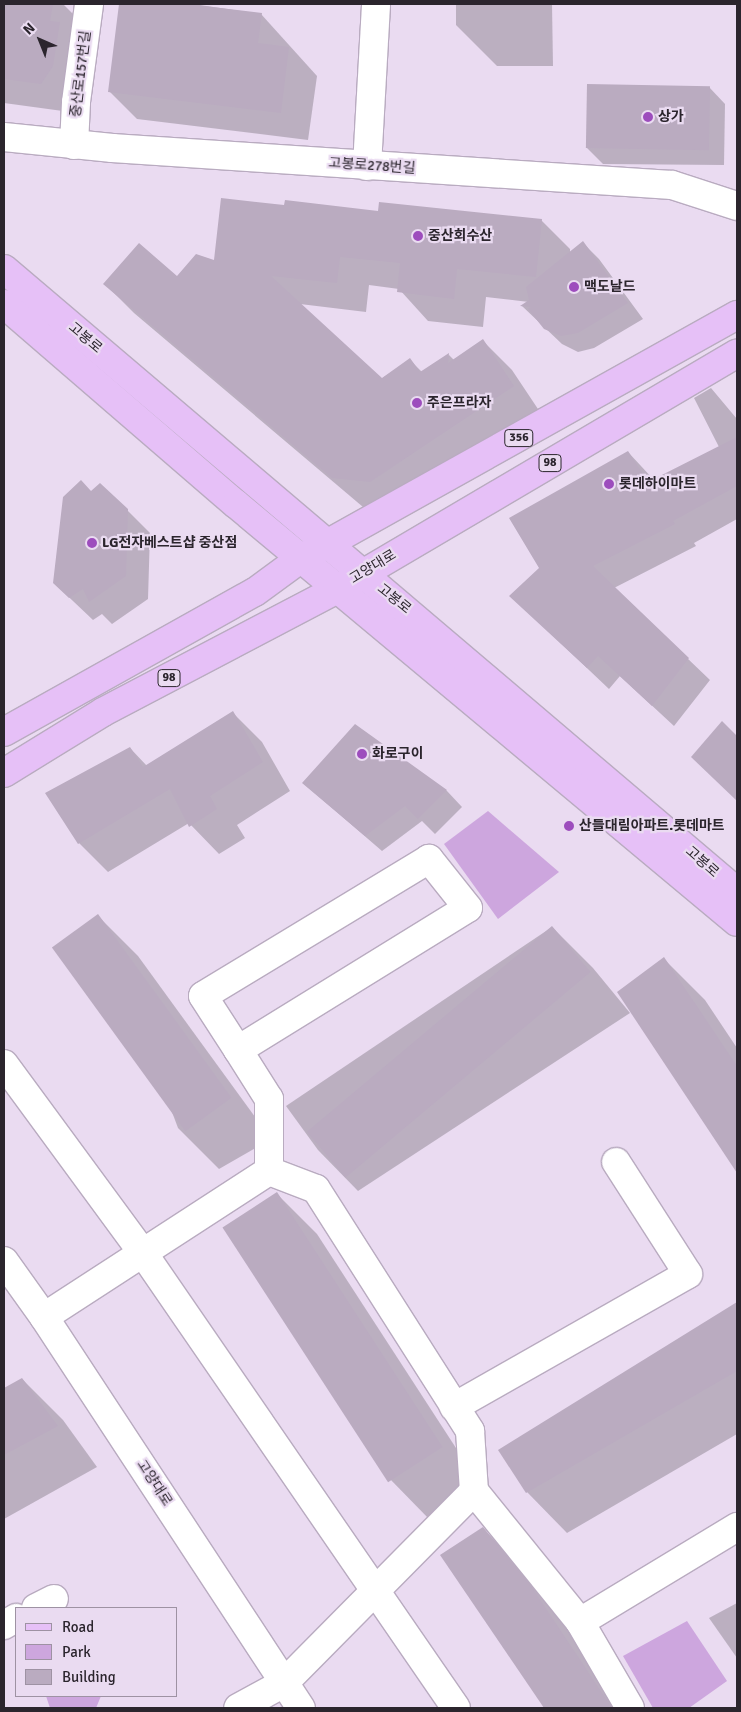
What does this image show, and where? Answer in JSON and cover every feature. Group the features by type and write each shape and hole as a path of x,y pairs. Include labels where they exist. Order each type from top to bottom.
{"main road":[{"name":"고봉로","path":"4,269 737,892"},
{"name":"고봉로","path":"4,304 300,559 737,922"},
{"name":"356","path":"300,559 737,315"},
{"name":"고양대로","path":"4,773 103,712 336,589 737,353"},
{"name":"98","path":"4,732 255,592 300,559"}],"street":[{"name":"중산로157번길","path":"74,145 76,102 89,4"},
{"path":"367,166 376,4"},
{"name":"고봉로278번길","path":"4,137 74,145 672,185 737,206"},
{"path":"238,1050 468,908 429,859 203,996 269,1099 269,1171"},
{"path":"4,1064 143,1253 378,1591 456,1708"},
{"path":"454,1407 688,1274 616,1162"},
{"path":"44,1317 269,1171"},
{"path":"269,1171 316,1189 470,1431 474,1491 580,1622 630,1708"},
{"name":"고양대로","path":"4,1261 44,1317 301,1708"},
{"path":"238,1708 284,1683 378,1591 474,1491"},
{"path":"580,1622 737,1527"},
{"path":"4,1625 15,1619"}],"green space":[{"path":"488,811 559,872 498,919 444,844"},
{"path":"687,1621 727,1681 689,1708 653,1708 623,1656"},
{"path":"46,1697 101,1697 96,1708 50,1708"}],"building":[{"path":"4,4 53,4 50,21 60,22 53,66 41,84 4,79"},
{"path":"119,4 187,4 262,13 258,43 289,47 281,113 108,92"},
{"name":"상가","path":"587,84 710,86 709,150 586,148"},
{"path":"221,198 284,205 285,200 378,211 379,202 542,219 536,277 457,269 454,299 397,292 400,263 340,257 337,283 271,276 382,378 410,358 420,372 449,353 448,363 483,339 514,386 370,482 332,478 103,284 139,243 177,276 196,254 214,260"},
{"name":"맥도날드","path":"583,241 628,303 578,333 561,336 544,329 528,309 531,307 520,306 529,300 526,287"},
{"path":"737,437 737,486 673,521 675,524 593,566 689,658 652,706 598,656 587,668 509,596 539,568 509,518 628,451 648,482"},
{"name":"LG전자베스트샵 중산점","path":"81,480 91,491 100,483 128,509 126,576 89,602 83,589 69,598 53,583 63,497"},
{"path":"233,711 263,762 210,796 217,809 189,827 170,789 78,844 45,793 130,747 143,767"},
{"path":"722,721 737,736 737,801 691,757"},
{"name":"화로구이","path":"355,724 447,790 418,819 405,806 365,836 302,783"},
{"path":"98,914 231,1098 185,1131 52,948"},
{"path":"552,926 591,972 345,1178 307,1132"},
{"path":"664,957 737,1066 737,1173 617,992"},
{"path":"277,1192 443,1447 388,1482 222,1227"},
{"path":"737,1302 737,1371 526,1493 498,1450"},
{"path":"22,1378 58,1426 4,1455 4,1388"},
{"path":"483,1527 533,1589 612,1708 544,1708 440,1555"}],"place":[{"name":"상가","path":"648,117"},
{"name":"중산회수산","path":"418,236"},
{"name":"맥도날드","path":"574,287"},
{"name":"주은프라자","path":"417,403"},
{"name":"롯데하이마트","path":"609,484"},
{"name":"LG전자베스트샵 중산점","path":"92,543"},
{"name":"화로구이","path":"362,754"},
{"name":"산들대림아파트.롯데마트","path":"569,826"}]}
